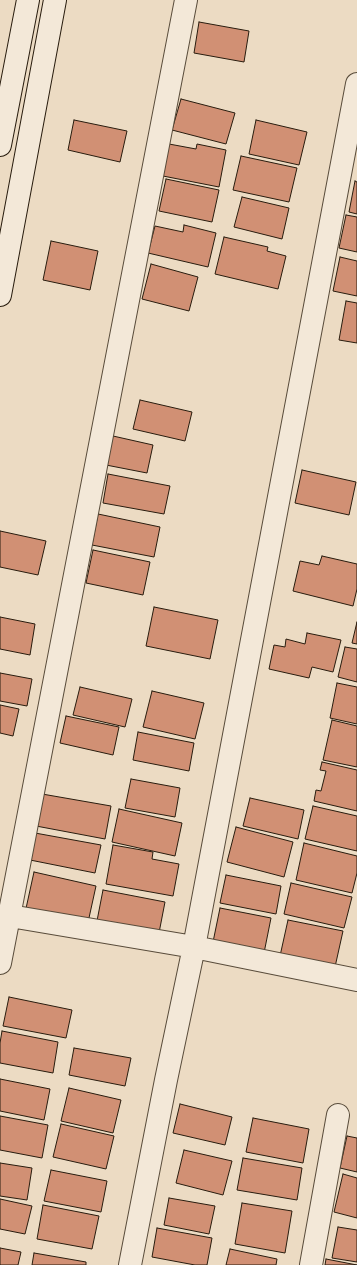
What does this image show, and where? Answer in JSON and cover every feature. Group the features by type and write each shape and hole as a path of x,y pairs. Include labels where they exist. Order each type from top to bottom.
{"street":[{"path":"0,145 28,0"},
{"path":"0,295 5,233 55,0"},
{"path":"0,963 186,0"},
{"path":"130,1265 194,946 357,84"},
{"path":"10,916 194,946 357,980"},
{"path":"312,1265 338,1115"}],"building":[{"path":"199,22 249,31 244,62 194,53"},
{"path":"181,99 235,113 226,144 172,130"},
{"path":"74,120 127,131 120,162 68,150"},
{"path":"256,120 307,132 299,165 249,154"},
{"path":"169,144 196,149 197,144 226,150 219,187 163,176"},
{"path":"241,156 297,168 289,202 233,190"},
{"path":"166,179 219,190 212,222 159,211"},
{"path":"355,181 357,182 357,214 349,212"},
{"path":"242,197 289,208 282,239 234,227"},
{"path":"346,215 357,217 357,252 339,248"},
{"path":"184,225 216,233 208,267 148,253 155,226 183,232"},
{"path":"224,237 268,247 267,251 286,256 278,289 215,274"},
{"path":"51,241 98,251 90,290 43,280"},
{"path":"340,257 357,261 357,296 333,291"},
{"path":"151,264 198,277 189,311 142,299"},
{"path":"346,301 357,303 357,343 339,340"},
{"path":"140,400 192,412 185,441 133,429"},
{"path":"113,436 153,445 147,473 106,465"},
{"path":"302,470 356,482 349,515 295,503"},
{"path":"108,474 170,486 164,514 103,503"},
{"path":"98,514 160,527 154,557 92,545"},
{"path":"0,531 46,541 38,575 0,567"},
{"path":"93,550 150,562 143,595 86,583"},
{"path":"322,556 357,564 357,589 353,606 293,591 300,561 319,565"},
{"path":"154,607 218,620 210,659 146,646"},
{"path":"0,617 35,624 30,655 0,649"},
{"path":"357,622 357,644 352,643"},
{"path":"307,633 341,640 333,672 312,667 309,678 269,669 274,645 285,647 286,639 305,644"},
{"path":"345,647 357,649 357,682 338,677"},
{"path":"0,673 32,679 27,706 0,701"},
{"path":"337,683 357,687 357,724 330,718"},
{"path":"80,687 132,699 125,727 73,715"},
{"path":"152,691 204,703 195,739 143,727"},
{"path":"0,705 19,709 13,736 0,733"},
{"path":"66,716 119,727 113,755 60,743"},
{"path":"332,720 357,726 357,767 323,760"},
{"path":"138,732 194,743 189,771 133,760"},
{"path":"322,762 357,770 357,811 314,801 316,790 321,791 326,771 320,770"},
{"path":"131,779 180,788 175,817 125,808"},
{"path":"42,794 111,806 105,839 36,826"},
{"path":"250,798 304,810 298,839 243,826"},
{"path":"313,806 357,816 357,851 305,839"},
{"path":"119,809 182,823 175,856 112,842"},
{"path":"236,827 293,842 284,877 227,862"},
{"path":"35,833 101,845 95,873 30,860"},
{"path":"304,843 357,856 357,873 352,893 296,880"},
{"path":"113,845 153,852 152,859 179,864 173,896 106,884"},
{"path":"34,872 96,886 87,927 25,913"},
{"path":"226,875 281,886 276,914 220,903"},
{"path":"291,883 352,897 344,928 284,914"},
{"path":"103,890 165,902 158,938 96,926"},
{"path":"220,908 271,918 264,953 213,942"},
{"path":"288,920 343,931 335,967 280,956"},
{"path":"9,997 72,1010 66,1038 3,1026"},
{"path":"2,1031 58,1042 53,1073 0,1063 0,1043"},
{"path":"74,1048 131,1058 125,1086 69,1075"},
{"path":"0,1079 50,1089 44,1120 0,1111"},
{"path":"69,1088 121,1100 113,1133 61,1121"},
{"path":"180,1104 232,1117 225,1145 173,1133"},
{"path":"0,1116 48,1125 42,1158 0,1150"},
{"path":"253,1118 309,1129 303,1163 246,1152"},
{"path":"61,1124 114,1136 106,1169 53,1157"},
{"path":"347,1136 357,1138 357,1172 340,1168"},
{"path":"184,1150 232,1161 223,1195 176,1183"},
{"path":"243,1158 302,1168 297,1200 237,1190"},
{"path":"0,1163 32,1168 27,1200 0,1196"},
{"path":"51,1170 107,1181 101,1212 44,1201"},
{"path":"343,1174 357,1178 357,1218 334,1212"},
{"path":"169,1198 215,1206 209,1234 164,1225"},
{"path":"0,1199 32,1206 25,1234 0,1229"},
{"path":"242,1203 292,1211 285,1253 235,1244"},
{"path":"43,1205 99,1216 92,1249 37,1239"},
{"path":"338,1227 357,1230 357,1262 332,1258"},
{"path":"157,1228 212,1238 207,1265 195,1265 152,1257"},
{"path":"0,1248 21,1252 18,1265 0,1265"},
{"path":"230,1249 277,1259 276,1265 226,1265"},
{"path":"34,1253 86,1262 86,1265 32,1265"},
{"path":"326,1259 357,1265 325,1265"}]}
